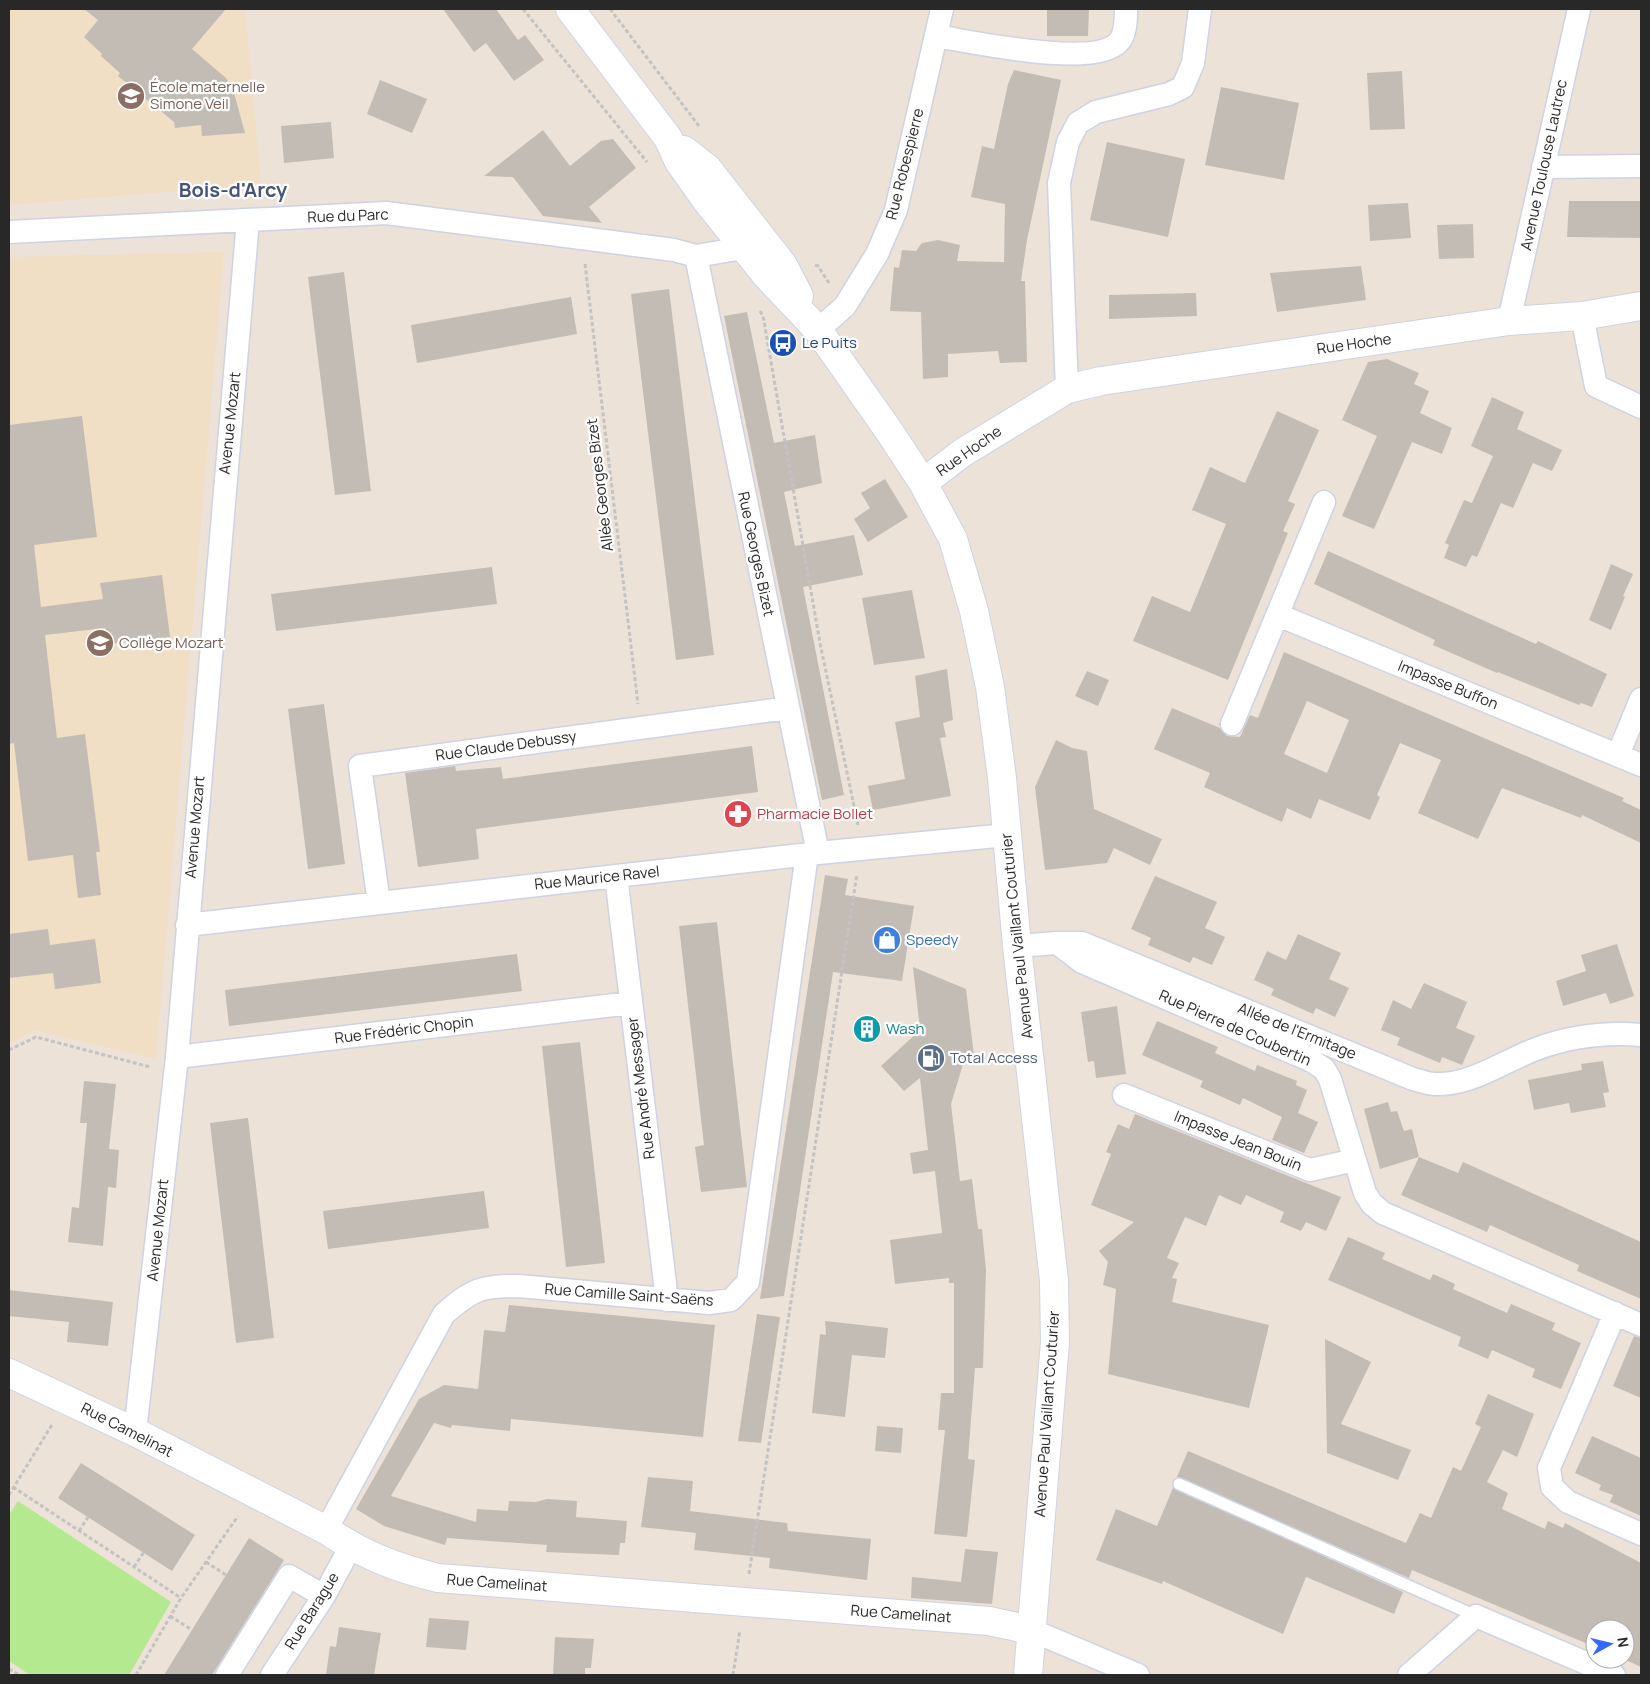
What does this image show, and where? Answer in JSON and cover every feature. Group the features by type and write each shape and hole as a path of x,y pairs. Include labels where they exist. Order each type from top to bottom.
{"street":[{"name":"Avenue Paul Vaillant Couturier","path":"570,9 668,138 679,162 743,248 818,330"},
{"name":"Rue Robespierre","path":"818,330 845,306 877,254 896,210 942,9"},
{"path":"936,36 1046,53 1095,53 1110,48 1121,39 1126,23 1126,9"},
{"path":"1067,389 1059,183 1068,142 1078,123 1096,112 1169,94 1183,87 1193,63 1200,9"},
{"name":"Avenue Toulouse Lautrec","path":"1509,321 1579,9"},
{"name":"Avenue Paul Vaillant Couturier","path":"668,138 707,168 783,266 818,330 923,483 953,539 974,612 990,687 1002,778 1017,946 1054,1299 1055,1342 1028,1675"},
{"path":"1543,167 1641,166"},
{"name":"Rue du Parc","path":"9,232 386,213 674,250 696,256 743,248"},
{"name":"Avenue Mozart","path":"134,1432 176,1065 218,554 246,263 248,220"},
{"name":"Rue Georges Bizet","path":"696,256 788,708 812,853"},
{"name":"Rue Hoche","path":"923,483 962,453 1067,389 1100,380 1509,321 1582,316 1641,306"},
{"path":"1582,316 1596,386 1641,407"},
{"path":"1232,724 1324,502"},
{"name":"Impasse Buffon","path":"1278,615 1641,765"},
{"path":"1618,755 1641,699"},
{"name":"Rue Claude Debussy","path":"379,903 360,766 788,708"},
{"name":"Rue Maurice Ravel","path":"187,925 812,853 1006,835"},
{"name":"Rue Camille Saint-Saëns","path":"326,1530 444,1314 467,1294 492,1286 519,1286 709,1303 731,1300 748,1282 812,853"},
{"name":"Rue André Messager","path":"616,876 667,1300"},
{"path":"1017,946 1057,943"},
{"name":"Allée de l'Ermitage","path":"1057,943 1082,943 1413,1079 1434,1084 1456,1083 1537,1049 1580,1036 1613,1032 1641,1035"},
{"name":"Rue Pierre de Coubertin","path":"1057,943 1082,962 1312,1061 1324,1068 1330,1079 1365,1193 1372,1204 1383,1213 1641,1325"},
{"name":"Rue Frédéric Chopin","path":"176,1065 631,1003"},
{"name":"Impasse Jean Bouin","path":"1124,1094 1310,1170 1355,1160"},
{"path":"1615,1313 1549,1468 1552,1488 1568,1502 1641,1534"},
{"name":"Rue Camelinat","path":"9,1372 134,1432 326,1530 351,1546 398,1568 438,1578 989,1621 1031,1630"},
{"name":"Rue Barague","path":"272,1675 324,1596 351,1546"},
{"path":"227,1675 289,1576 324,1596"},
{"path":"1409,1675 1476,1616 1614,1675"},
{"path":"1031,1630 1138,1675"}],"lane":[{"path":"1179,1484 1476,1616"}],"path":[{"path":"523,9 647,163"},
{"name":"Allée Georges Bizet","path":"582,238 641,728"},
{"path":"733,1675 860,849 857,812 820,642 763,316 757,308"},
{"path":"9,1050 36,1037 176,1065"},
{"path":"9,1495 68,1400"},
{"path":"13,1488 181,1598"},
{"path":"137,1675 181,1598 254,1493"},
{"path":"79,1531 88,1517"},
{"path":"134,1568 144,1552"},
{"path":"206,1562 226,1575"},
{"path":"170,1616 192,1630"},
{"path":"9,1668 19,1675"}],"shaded area":[{"name":"École maternelle Simone Veil","path":"9,9 245,9 261,184 9,205"},
{"name":"Collège Mozart","path":"224,252 156,1059 35,1030 9,1044 9,257"}],"green space":[{"path":"18,1501 171,1602 129,1675 30,1675 9,1661 9,1515"}],"building":[{"path":"84,9 226,9 192,49 226,78 234,93 245,133 202,136 201,125 175,128 174,122 118,76 120,73 84,37 98,20"},
{"path":"443,9 496,9 518,40 525,35 544,60 514,81 486,43 474,52"},
{"path":"1047,9 1089,9 1088,36 1047,36"},
{"path":"1014,70 1061,80 1027,240 1021,281 1025,281 1027,362 1000,363 998,351 948,354 948,377 923,379 921,312 890,311 894,267 899,268 902,250 916,251 922,243 938,240 960,245 957,261 1004,262 1005,204 971,197 982,146 994,149 1008,84"},
{"path":"1402,71 1405,129 1370,130 1367,73"},
{"path":"380,80 427,99 412,133 367,114"},
{"path":"1221,87 1299,103 1284,180 1205,165"},
{"path":"331,122 334,158 284,163 281,126"},
{"path":"543,130 570,166 601,141 613,139 636,168 589,207 602,223 543,216 513,177 484,176"},
{"path":"1107,142 1185,159 1168,237 1090,220"},
{"path":"1569,201 1641,201 1641,238 1567,237"},
{"path":"1408,203 1411,238 1370,241 1368,205"},
{"path":"1473,224 1474,258 1439,259 1437,225"},
{"path":"1361,266 1366,300 1277,312 1270,273"},
{"path":"344,272 371,491 335,495 308,277"},
{"path":"669,289 714,655 676,660 631,294"},
{"path":"1196,293 1197,316 1109,319 1109,295"},
{"path":"571,297 577,334 417,363 411,325"},
{"path":"747,312 774,443 815,435 822,483 784,492 795,546 854,535 863,575 803,587 844,795 822,800 724,316"},
{"path":"1387,359 1419,373 1414,384 1429,391 1420,413 1452,428 1442,454 1412,442 1374,529 1342,516 1377,436 1342,420 1368,362"},
{"path":"1492,397 1524,412 1517,429 1562,450 1552,471 1533,463 1513,508 1501,503 1477,557 1472,555 1466,567 1444,558 1449,545 1445,543 1464,500 1472,503 1493,456 1471,446"},
{"path":"1277,411 1319,430 1288,501 1295,504 1283,531 1288,533 1228,680 1133,641 1152,596 1190,612 1226,524 1192,510 1210,467 1245,483"},
{"path":"82,416 97,537 34,545 41,607 103,599 100,583 162,575 170,637 108,644 105,628 45,635 57,738 85,734 100,852 96,852 101,895 78,898 73,855 28,861 14,743 9,744 9,425"},
{"path":"885,479 908,517 868,542 854,519 870,508 861,493"},
{"path":"1328,551 1536,644 1538,641 1607,674 1592,707 1581,703 1579,705 1497,673 1433,645 1435,640 1314,584"},
{"path":"1611,564 1633,574 1611,630 1589,620"},
{"path":"492,567 497,604 276,631 271,594"},
{"path":"912,590 925,658 874,665 862,598"},
{"path":"1284,652 1624,798 1622,801 1641,810 1641,843 1582,815 1581,818 1502,788 1478,839 1418,813 1441,760 1400,743 1377,795 1380,797 1370,820 1319,799 1311,819 1287,808 1282,822 1204,787 1210,773 1154,749 1172,708 1220,728 1227,736 1240,737 1250,715 1258,718","holes":["1307,701 1349,720 1327,773 1284,754"]},
{"path":"947,669 953,720 943,723 946,737 940,738 951,796 873,810 868,786 905,779 895,722 920,717 915,676"},
{"path":"1087,671 1109,680 1098,706 1075,696"},
{"path":"324,704 345,864 308,869 288,709"},
{"path":"1056,740 1072,748 1087,751 1094,809 1162,839 1150,865 1114,848 1107,863 1045,870 1035,787"},
{"path":"752,746 758,792 476,829 479,859 418,867 405,773 455,766 456,771 501,767 503,779"},
{"path":"825,875 848,879 845,895 914,906 902,981 833,972 784,1296 760,1299"},
{"path":"1155,876 1217,902 1205,928 1225,937 1212,965 1193,957 1190,963 1148,945 1151,938 1131,929"},
{"path":"717,922 747,1187 701,1192 695,1147 704,1145 679,926"},
{"path":"48,929 50,945 95,939 101,983 55,989 53,973 9,978 9,934"},
{"path":"1298,934 1341,953 1329,979 1349,988 1335,1017 1316,1008 1313,1014 1271,995 1274,989 1254,980 1267,951 1286,960"},
{"path":"1617,944 1634,996 1610,1004 1606,993 1563,1006 1556,981 1586,971 1581,955"},
{"path":"517,954 522,991 229,1026 225,990"},
{"path":"913,967 966,989 975,1064 964,1061 951,1104 960,1181 972,1179 978,1229 982,1229 986,1270 983,1368 975,1368 968,1459 975,1460 967,1537 934,1534 945,1430 938,1430 941,1393 954,1393 954,1283 949,1283 949,1278 895,1284 890,1240 942,1233 935,1171 913,1174 910,1153 928,1150 920,1078 904,1091 881,1066 920,1030"},
{"path":"1424,983 1467,1002 1456,1028 1475,1036 1462,1065 1442,1057 1440,1063 1397,1045 1400,1038 1381,1030 1393,1000 1411,1009"},
{"path":"1117,1006 1126,1074 1096,1078 1094,1061 1088,1062 1081,1012"},
{"path":"1157,1021 1218,1047 1215,1053 1255,1071 1257,1065 1297,1081 1296,1085 1307,1090 1298,1113 1318,1122 1304,1153 1272,1140 1282,1117 1243,1098 1240,1105 1200,1087 1203,1081 1142,1055"},
{"path":"580,1042 605,1263 566,1267 542,1046"},
{"path":"1603,1061 1609,1092 1603,1093 1606,1107 1571,1113 1569,1103 1534,1110 1528,1080 1582,1070 1581,1064"},
{"path":"84,1081 116,1084 109,1149 119,1150 116,1188 108,1187 103,1246 68,1242 72,1207 79,1208 87,1123 80,1123"},
{"path":"1388,1102 1391,1112 1397,1111 1404,1131 1412,1129 1419,1157 1380,1169 1364,1109"},
{"path":"1135,1114 1341,1197 1326,1231 1306,1222 1301,1231 1280,1222 1284,1212 1246,1195 1241,1205 1219,1195 1206,1226 1185,1217 1167,1258 1179,1263 1172,1278 1177,1279 1172,1302 1269,1325 1249,1408 1108,1374 1116,1289 1103,1285 1108,1262 1099,1251 1134,1222 1091,1205 1111,1154 1106,1152 1118,1124 1129,1129"},
{"path":"248,1118 274,1338 236,1343 210,1123"},
{"path":"1419,1157 1458,1173 1463,1162 1641,1242 1641,1299 1577,1271 1579,1265 1490,1225 1487,1232 1401,1195"},
{"path":"484,1191 489,1228 328,1249 323,1211"},
{"path":"1348,1237 1385,1253 1382,1259 1430,1280 1433,1274 1455,1284 1453,1289 1507,1313 1511,1304 1555,1323 1552,1330 1581,1343 1561,1389 1532,1377 1535,1369 1492,1350 1488,1359 1458,1346 1461,1337 1328,1280"},
{"path":"9,1290 113,1302 108,1346 67,1342 69,1322 9,1316"},
{"path":"509,1305 715,1325 703,1437 511,1419 510,1431 452,1425 451,1428 434,1423 391,1496 476,1522 477,1509 508,1511 509,1501 536,1502 547,1499 577,1501 576,1517 627,1521 625,1543 620,1543 619,1555 546,1552 547,1545 447,1538 445,1545 384,1526 356,1509 419,1399 444,1385 478,1389 484,1330 505,1332"},
{"path":"757,1314 780,1317 761,1443 738,1441"},
{"path":"825,1321 888,1328 885,1358 852,1355 845,1417 812,1413 820,1334 826,1335"},
{"path":"1634,1336 1641,1338 1641,1398 1613,1386"},
{"path":"1325,1339 1371,1362 1341,1424 1411,1450 1398,1480 1327,1453"},
{"path":"1488,1394 1534,1414 1517,1457 1503,1450 1487,1482 1508,1493 1502,1509 1545,1529 1548,1521 1563,1528 1565,1523 1641,1563 1641,1667 1635,1664 1635,1619 1585,1619 1585,1643 1412,1570 1409,1578 1177,1477 1188,1451 1406,1543 1420,1513 1431,1518 1453,1467 1461,1471 1481,1427 1475,1424"},
{"path":"877,1426 903,1428 901,1453 875,1451"},
{"path":"1592,1436 1641,1458 1641,1516 1610,1502 1613,1495 1599,1490 1601,1485 1575,1473"},
{"path":"81,1463 195,1535 172,1571 58,1498"},
{"path":"648,1477 693,1481 690,1511 787,1523 788,1531 871,1539 867,1580 769,1568 770,1558 694,1550 696,1533 641,1527"},
{"path":"1173,1488 1403,1592 1394,1614 1306,1577 1283,1634 1163,1581 1162,1584 1096,1560 1116,1509 1157,1526"},
{"path":"249,1538 284,1560 212,1675 164,1675"},
{"path":"965,1549 998,1552 992,1604 911,1598 912,1577 961,1582"},
{"path":"429,1618 469,1621 466,1650 426,1647"},
{"path":"339,1627 381,1633 374,1675 326,1675 330,1646 336,1647"},
{"path":"555,1637 594,1639 591,1668 585,1668 585,1675 553,1675"}],"place":[{"name":"École maternelle Simone Veil","path":"131,96"},
{"name":"Le Puits","path":"783,343"},
{"name":"Collège Mozart","path":"100,643"},
{"name":"Pharmacie Bollet","path":"738,814"},
{"name":"Speedy","path":"887,940"},
{"name":"Wash","path":"867,1029"},
{"name":"Total Access","path":"931,1058"}],"district":[{"name":"Bois-d'Arcy","path":"233,190"}]}
